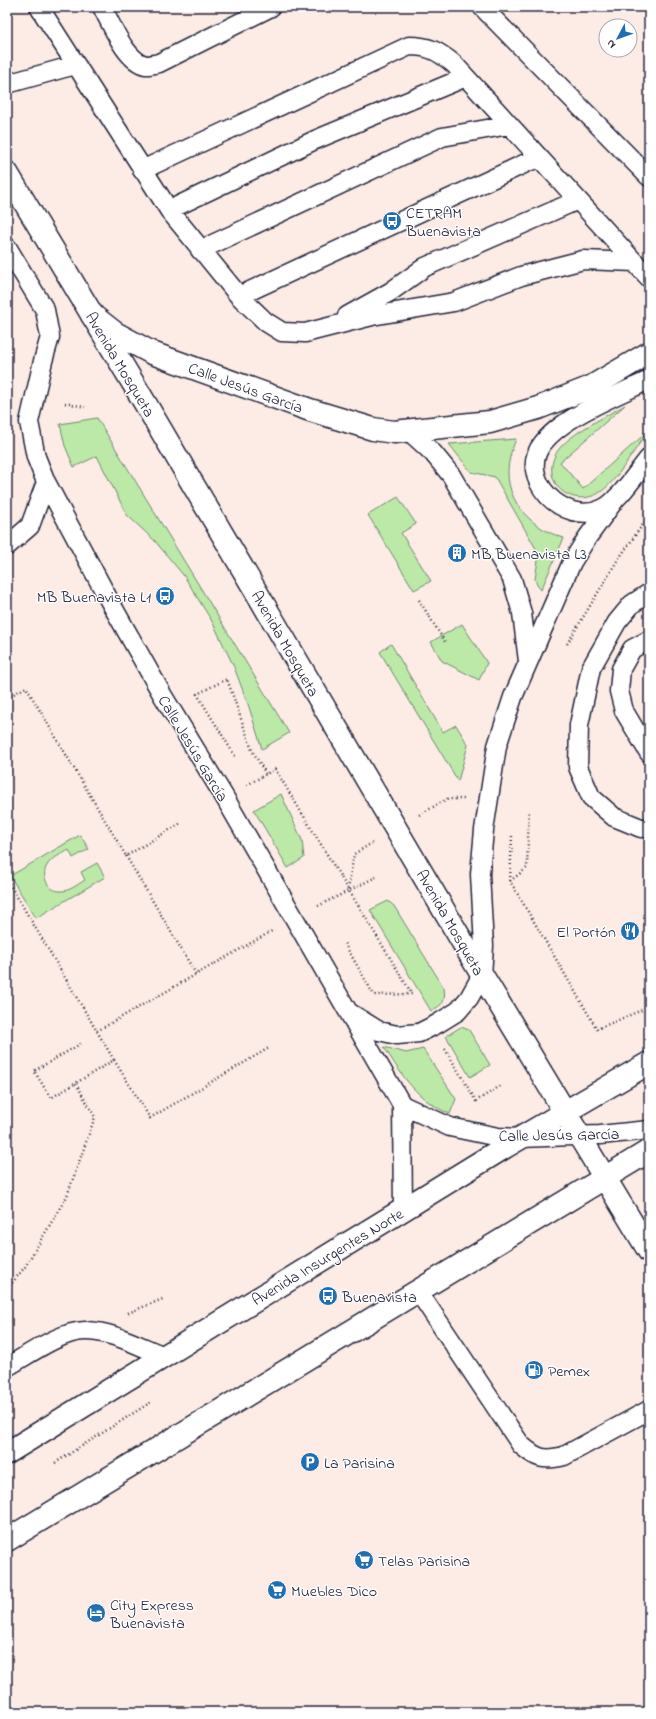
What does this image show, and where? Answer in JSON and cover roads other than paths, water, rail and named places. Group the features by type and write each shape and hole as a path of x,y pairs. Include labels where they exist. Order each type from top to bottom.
{"main road":[{"name":"Avenida Mosqueta","path":"7,173 482,975 649,1251"},
{"name":"Calle Jesús García","path":"92,315 115,333 152,353 310,410 373,429 394,432 410,432 490,422 538,408 591,387 649,353"},
{"name":"Avenida Insurgentes Norte","path":"7,1453 520,1138 649,1063"},
{"path":"7,1540 649,1150"}],"lane":[{"path":"39,7 168,210 239,296 266,322 282,332 305,333 372,316 454,302 521,276 583,260 635,262"},
{"path":"102,7 127,51 135,60 146,65 159,63 271,7"},
{"path":"482,7 649,178"},
{"path":"142,170 409,46 424,46 440,53 466,77 649,278"},
{"path":"7,84 75,65"},
{"path":"168,210 315,140 466,77"},
{"path":"200,250 442,137 509,125"},
{"path":"239,296 539,157"},
{"path":"326,328 390,292 424,267 578,200"},
{"name":"Calle Jesús García","path":"7,247 45,310 50,337 43,361 30,422 36,457 46,482 109,600 163,696 225,798 402,1105 403,1210"},
{"path":"649,380 611,398 557,428 542,444 535,462 537,479 546,495 562,508 583,514 603,509 617,497 649,458"},
{"name":"Calle Jesús García","path":"410,432 433,453 451,475 512,579 522,613 528,660"},
{"path":"7,546 30,526 46,482"},
{"name":"Calle Jesús García","path":"348,1012 379,1031 397,1035 419,1033 458,1011 469,998 482,975 484,946 480,874 488,803 497,746 513,697 528,660 572,562 617,497"},
{"path":"649,593 632,604 617,622 591,668 579,725 578,768 591,797 614,817 641,828 649,828"},
{"path":"649,640 632,649 621,669 619,691 624,710 649,753"},
{"name":"Calle Jesús García","path":"402,1105 450,1127 498,1137 520,1138 580,1136 649,1130"},
{"path":"418,1291 521,1445 533,1456 549,1460 564,1456 649,1410"},
{"path":"7,1367 63,1336 84,1331 105,1333 164,1356"}],"place":[{"name":"CETRAM Buenavista","path":"392,221"},
{"name":"MB Buenavista L3","path":"457,553"},
{"name":"MB Buenavista L1","path":"165,596"},
{"name":"El Portón","path":"630,931"},
{"name":"Buenavista","path":"328,1296"},
{"name":"Pemex","path":"534,1370"},
{"name":"La Parisina","path":"310,1462"},
{"name":"Telas Parisina","path":"364,1560"},
{"name":"Muebles Dico","path":"277,1590"},
{"name":"City Express Buenavista","path":"96,1613"}]}
